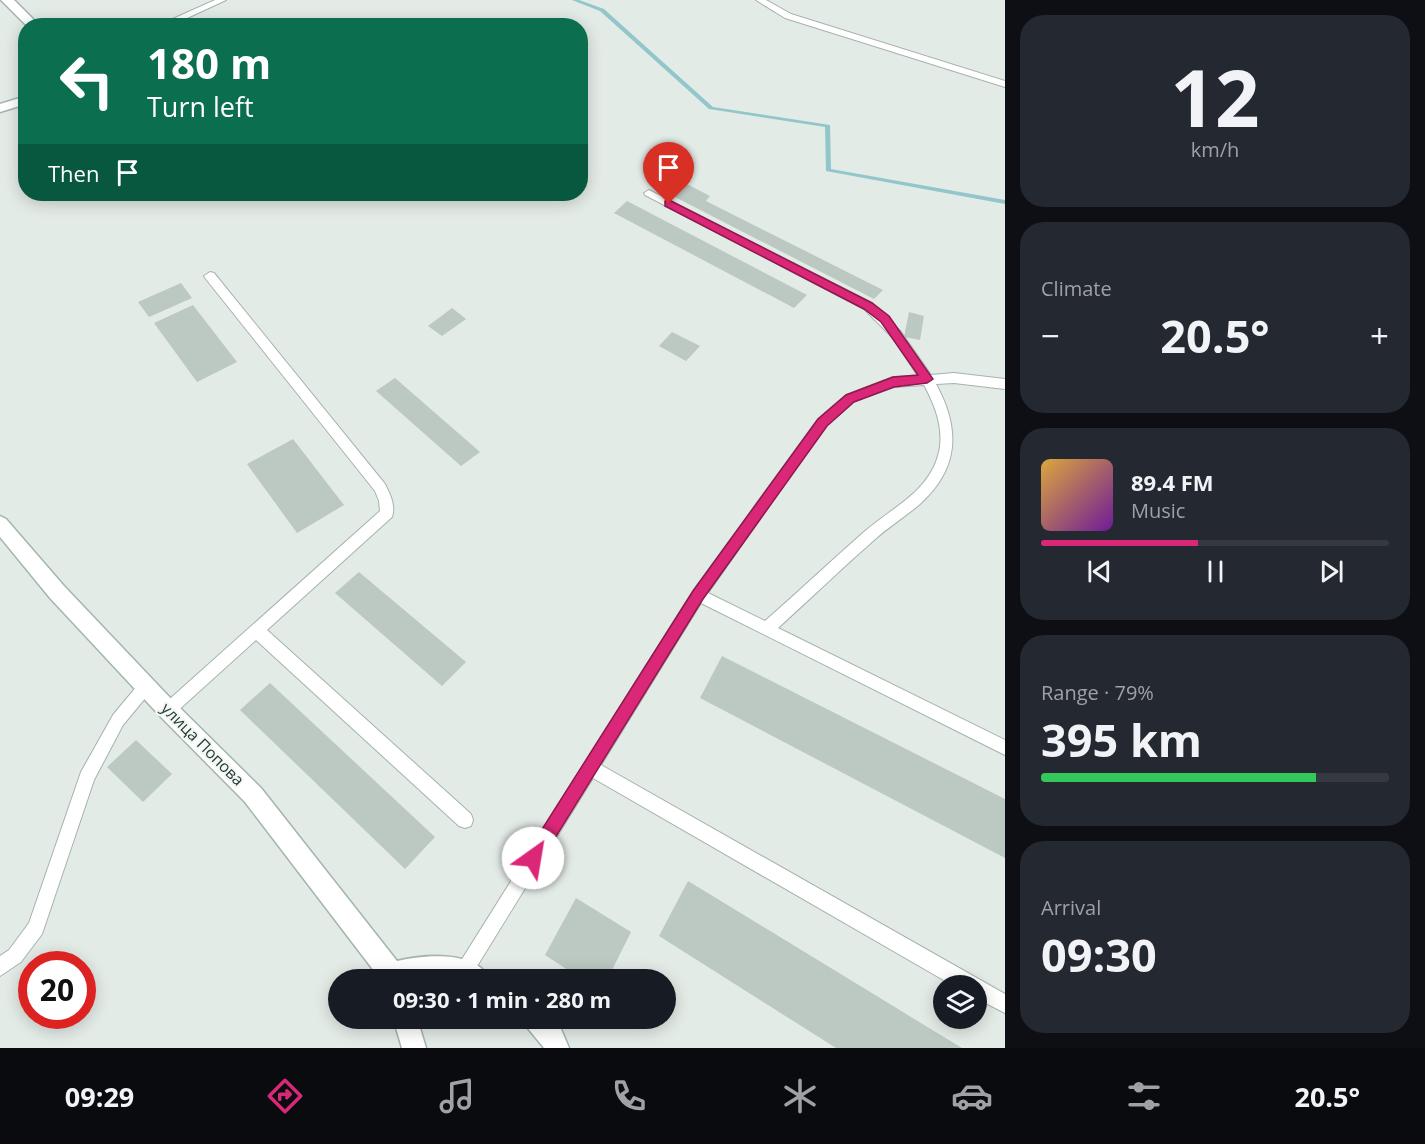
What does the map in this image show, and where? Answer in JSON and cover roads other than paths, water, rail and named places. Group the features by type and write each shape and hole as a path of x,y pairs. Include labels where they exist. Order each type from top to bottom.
{"street":[{"path":"7,0 26,18"},
{"path":"0,108 18,102"},
{"name":"улица Попова","path":"0,524 57,592 147,685 168,710 253,795 387,969"},
{"name":"улица Попова","path":"418,969 428,966 443,969"},
{"path":"408,1029 414,1048"},
{"path":"544,1029 557,1048"}],"lane":[{"path":"179,18 222,0"},
{"path":"760,0 788,16 1005,84"},
{"path":"649,194 868,306 885,319 943,406 948,430 943,463 927,489 873,532 767,629"},
{"path":"168,710 387,513 386,501 380,488 210,276"},
{"path":"475,969 590,767 698,595 822,422 850,398 893,382 954,378 1005,384"},
{"path":"698,595 1005,747"},
{"path":"257,631 465,820"},
{"path":"0,967 15,956 36,928 87,777 118,720 147,685"},
{"path":"590,767 953,975"},
{"path":"987,994 1005,1004"}],"waterway":[{"path":"574,0 602,10 711,108 828,126 828,170 1005,202"}]}
